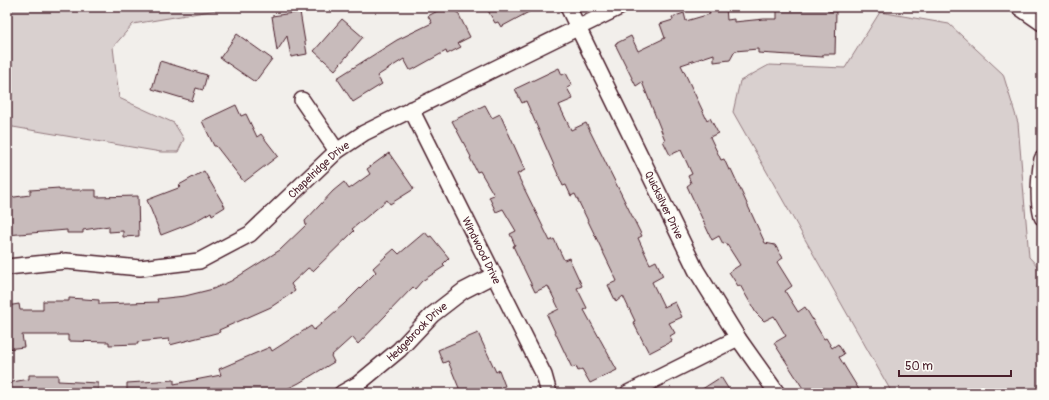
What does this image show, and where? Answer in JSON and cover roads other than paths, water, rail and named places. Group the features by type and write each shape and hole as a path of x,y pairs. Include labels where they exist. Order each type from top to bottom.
{"street":[{"name":"Quicksilver Drive","path":"568,7 696,270 738,338 777,393"},
{"name":"Chapelridge Drive","path":"7,267 66,261 140,268 199,261 250,234 337,150 364,133 620,7"},
{"path":"1019,7 1042,23"},
{"path":"302,100 337,150"},
{"name":"Windwood Drive","path":"412,109 544,375 549,393"},
{"path":"1042,159 1039,178 1040,210 1042,217"},
{"name":"Hedgebrook Drive","path":"342,393 358,384 399,350 432,316 463,291 494,275"},
{"path":"628,393 738,338"}]}
